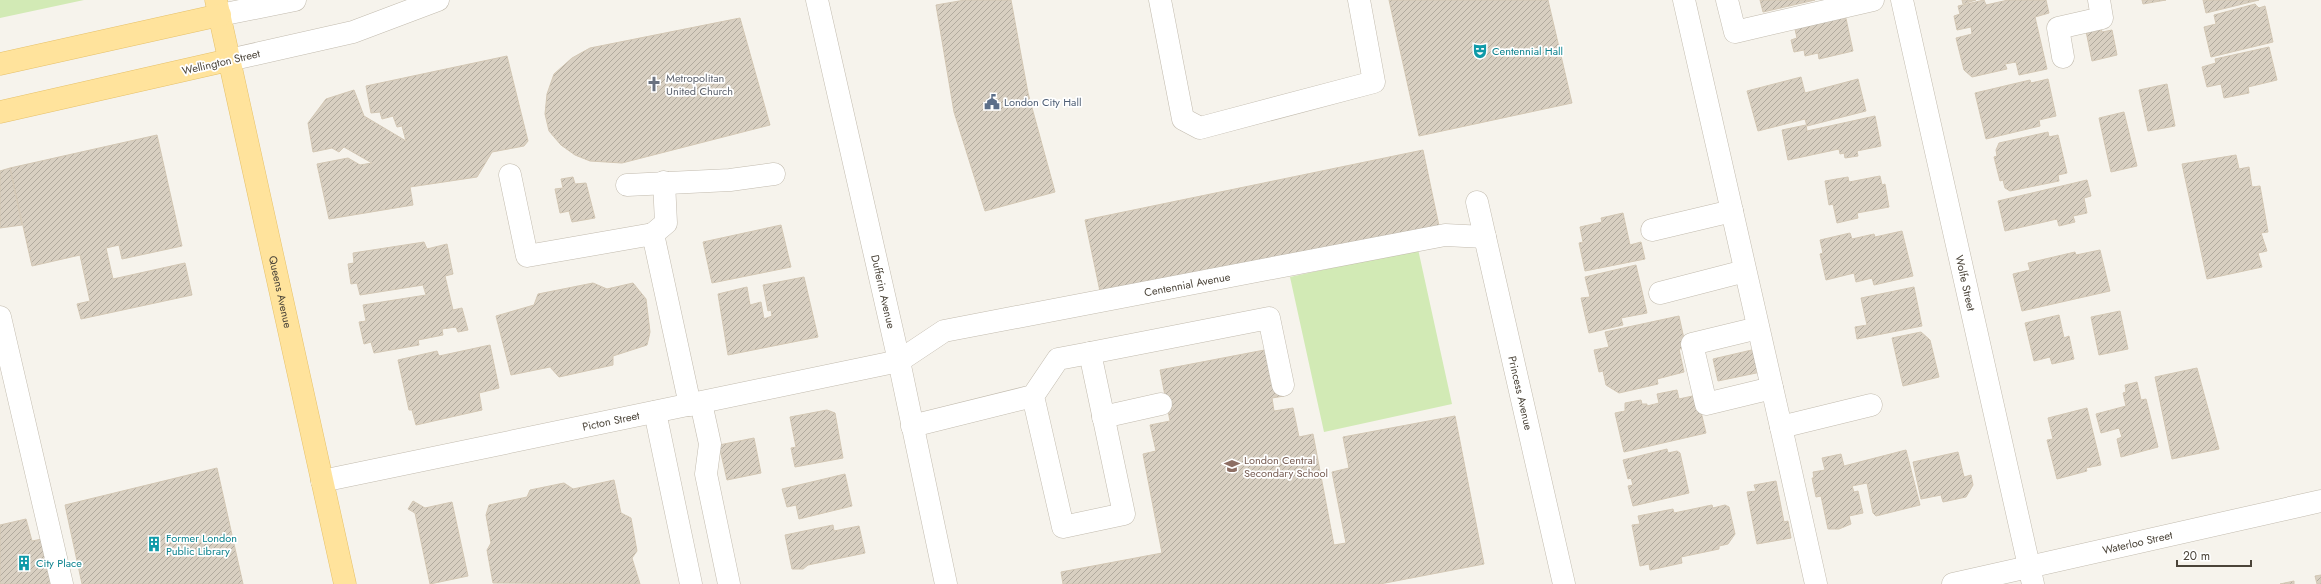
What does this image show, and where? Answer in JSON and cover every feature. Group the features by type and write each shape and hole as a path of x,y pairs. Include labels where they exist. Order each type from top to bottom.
{"main road":[{"name":"Queens Avenue","path":"218,8 345,584"},
{"path":"0,64 218,8"},
{"name":"Wellington Street","path":"0,112 229,60"}],"street":[{"path":"218,8 295,0"},
{"name":"Wellington Street","path":"229,60 353,32 438,0"},
{"name":"Dufferin Avenue","path":"817,0 899,361 946,584"},
{"path":"1160,0 1183,118 1200,128 1374,82 1359,0"},
{"path":"1684,0 1816,584"},
{"path":"1727,0 1735,32 1873,0"},
{"name":"Wolfe Street","path":"1902,0 2032,575"},
{"path":"2063,57 2058,28 2102,18 2099,0"},
{"path":"627,185 664,182 730,180 774,174"},
{"path":"510,175 527,256 653,234 666,223 664,182"},
{"name":"Princess Avenue","path":"1478,202 1564,584"},
{"path":"1652,230 1732,211"},
{"path":"653,234 696,404 710,444 706,474 729,584"},
{"name":"Centennial Avenue","path":"899,361 944,331 1445,235 1485,237"},
{"path":"1660,292 1745,271"},
{"path":"0,317 62,584"},
{"path":"912,426 1033,396 1058,359 1269,318 1283,385"},
{"path":"1758,328 1692,344 1695,359 1706,404 1772,388"},
{"path":"1033,396 1063,527 1124,514 1090,353"},
{"name":"Picton Street","path":"322,481 899,361"},
{"path":"1103,416 1161,404"},
{"path":"1781,427 1871,405"},
{"path":"654,412 691,584"},
{"name":"Waterloo Street","path":"1953,584 2032,575 2321,501"}],"green space":[{"path":"0,0 84,0 0,18"},
{"path":"1418,249 1452,404 1324,432 1290,277"}],"building":[{"name":"London City Hall","path":"965,0 1011,0 1028,93 1055,192 985,211 954,112 936,5"},
{"name":"Centennial Hall","path":"1389,0 1548,0 1572,103 1419,136"},
{"path":"1760,0 1815,0 1763,12"},
{"path":"1962,0 1976,0 1963,4"},
{"path":"1984,0 1986,5 2008,0 2046,0 2049,13 2035,17 2047,69 2019,75 2016,62 2005,64 2007,69 1972,77 1964,70 1956,38 1972,34 1971,27 1957,30 1954,16 1960,14 1958,6"},
{"path":"2142,0 2166,0 2143,4"},
{"path":"2203,0 2259,0 2206,13"},
{"path":"2255,4 2259,8 2265,6 2273,42 2211,57 2204,27 2216,24 2214,15"},
{"path":"1845,14 1853,51 1819,59 1818,53 1805,56 1804,50 1794,52 1791,40 1797,38 1794,25"},
{"name":"Metropolitan United Church","path":"740,18 770,125 622,163 590,161 575,155 561,145 549,131 545,114 547,94 554,74 572,58 590,48"},
{"path":"2101,28 2102,32 2112,30 2117,55 2092,61 2086,31"},
{"path":"2269,47 2277,80 2248,87 2249,93 2224,98 2221,84 2207,87 2202,67 2216,63 2215,59"},
{"path":"507,56 528,141 524,146 492,152 477,177 410,187 413,205 329,219 317,164 348,158 360,165 372,163 344,147 339,152 332,148 313,152 308,123 326,99 354,90 364,116 406,141 402,126 397,127 393,116 382,119 380,112 371,113 366,86"},
{"path":"1801,77 1805,93 1858,79 1866,111 1807,126 1805,119 1758,131 1747,91"},
{"path":"2048,79 2056,116 2039,120 2040,126 1986,139 1975,93 2030,80 2031,83"},
{"path":"2167,84 2175,126 2148,131 2139,90"},
{"path":"2124,112 2137,166 2111,172 2099,118"},
{"path":"1875,116 1881,146 1857,151 1858,156 1845,158 1844,153 1840,154 1839,149 1788,160 1782,130 1806,125 1807,131"},
{"path":"2048,132 2049,137 2058,135 2067,173 2058,175 2059,181 2010,191 2005,188 2003,180 2000,181 1994,157 1997,156 1996,150 1999,143"},
{"path":"157,135 182,246 122,259 119,245 106,248 113,279 185,263 192,295 81,319 77,304 90,301 80,255 32,266 10,168"},
{"path":"1423,150 1439,226 1101,296 1085,220"},
{"path":"2236,155 2239,169 2249,167 2252,187 2260,186 2268,232 2261,233 2267,251 2258,253 2262,267 2207,279 2182,164"},
{"path":"10,168 22,225 0,228 0,171"},
{"path":"1880,176 1882,185 1885,184 1889,207 1857,213 1858,218 1837,223 1833,204 1829,205 1825,181 1848,177 1849,182"},
{"path":"573,177 575,184 586,183 595,218 572,222 569,211 560,213 555,189 563,188 561,179"},
{"path":"2087,180 2091,196 2084,198 2087,213 2073,216 2075,222 2059,226 2057,219 2005,231 1998,201"},
{"path":"1623,213 1630,245 1641,242 1645,259 1585,271 1579,243 1583,242 1580,227 1602,222 1601,218"},
{"path":"781,225 791,267 712,283 703,242"},
{"path":"1902,231 1913,276 1874,285 1872,278 1856,282 1854,273 1826,280 1820,254 1823,253 1820,240 1850,233 1852,239 1874,234 1875,237"},
{"path":"424,242 427,249 447,244 453,274 445,276 453,310 462,308 468,330 458,332 456,327 442,329 443,335 418,340 419,345 374,353 371,342 364,344 359,322 366,321 363,305 426,295 423,285 360,295 357,283 351,284 348,264 354,263 353,253"},
{"path":"2100,250 2110,291 2022,311 2013,274 2030,270 2028,263 2075,252 2076,255"},
{"path":"1636,265 1647,313 1621,318 1623,325 1589,333 1581,298 1590,297 1585,277"},
{"path":"804,277 818,337 728,355 718,294 747,287 750,305 761,302 764,319 772,316 771,310 768,311 763,285"},
{"path":"593,283 607,289 633,283 646,299 650,332 647,345 613,356 613,365 559,377 550,367 511,375 496,316 534,305 538,294"},
{"path":"1914,287 1922,326 1857,339 1855,327 1867,325 1861,298"},
{"path":"2120,311 2128,349 2099,355 2091,317"},
{"path":"2059,315 2064,338 2069,336 2074,359 2052,364 2050,357 2034,361 2025,323"},
{"path":"1679,316 1686,348 1679,349 1684,372 1657,379 1658,384 1619,393 1606,385 1603,371 1599,372 1594,350 1609,347 1605,332"},
{"path":"1921,332 1930,340 1939,377 1903,386 1892,338"},
{"path":"490,345 499,388 479,393 482,410 416,425 412,410 409,410 398,360 437,351 439,356"},
{"path":"1275,348 1284,396 1272,398 1274,411 1293,408 1299,437 1313,434 1334,545 1346,543 1332,472 1349,468 1343,437 1455,416 1484,564 1380,584 1063,584 1061,572 1162,553 1143,454 1156,451 1150,425 1170,421 1160,370"},
{"path":"1756,349 1761,372 1718,381 1713,359"},
{"path":"2197,368 2219,449 2172,459 2155,377"},
{"path":"2137,382 2141,400 2146,399 2158,447 2121,457 2117,439 2122,437 2119,428 2101,433 2096,414 2126,406 2123,393 2126,392 2125,385"},
{"path":"1677,390 1679,399 1697,395 1706,433 1624,452 1615,413 1625,411 1625,403 1641,400 1642,404 1647,404 1647,406 1659,403 1657,394"},
{"path":"2087,408 2101,465 2086,468 2087,471 2057,479 2047,440 2053,439 2048,418"},
{"path":"827,410 835,413 843,458 795,467 791,448 796,447 790,417"},
{"path":"754,438 761,473 727,480 719,445"},
{"path":"1667,449 1668,453 1677,451 1680,453 1689,493 1633,506 1628,486 1633,485 1631,478 1628,479 1623,460"},
{"path":"1906,450 1920,505 1876,516 1873,513 1867,483 1852,486 1854,492 1858,491 1863,513 1849,516 1851,524 1839,529 1828,529 1821,496 1816,497 1812,478 1814,478 1813,472 1825,470 1822,458 1841,454 1844,466"},
{"path":"1958,452 1964,477 1971,475 1973,485 1966,497 1943,502 1941,495 1921,499 1913,462"},
{"name":"Former London Public Library","path":"217,468 243,584 82,584 65,505"},
{"path":"845,474 852,506 799,519 796,505 787,507 782,489"},
{"path":"614,480 621,513 631,518 637,551 632,558 640,584 493,583 487,550 491,543 486,515 489,505 527,497 530,490 564,483 573,489"},
{"path":"1776,481 1784,522 1788,521 1791,538 1757,544 1747,492 1756,491 1754,485"},
{"path":"413,501 425,508 452,502 468,576 430,584 415,513 408,509"},
{"path":"1712,505 1713,508 1725,505 1729,507 1735,534 1728,544 1719,546 1719,549 1681,557 1682,563 1650,570 1649,564 1640,566 1632,525 1640,524 1638,516 1673,509 1674,513"},
{"name":"City Place","path":"26,519 32,541 42,539 52,584 0,584 0,525"},
{"path":"833,525 834,531 859,526 865,553 808,565 803,569 792,569 785,535"},
{"path":"2321,575 2321,584 2317,584 2315,576"},
{"path":"2294,581 2294,584 2280,584"}],"place":[{"name":"Centennial Hall","path":"1480,51"},
{"name":"Metropolitan United Church","path":"654,84"},
{"name":"London City Hall","path":"992,102"},
{"name":"London Central Secondary School","path":"1232,466"},
{"name":"Former London Public Library","path":"154,544"},
{"name":"City Place","path":"24,563"}]}
